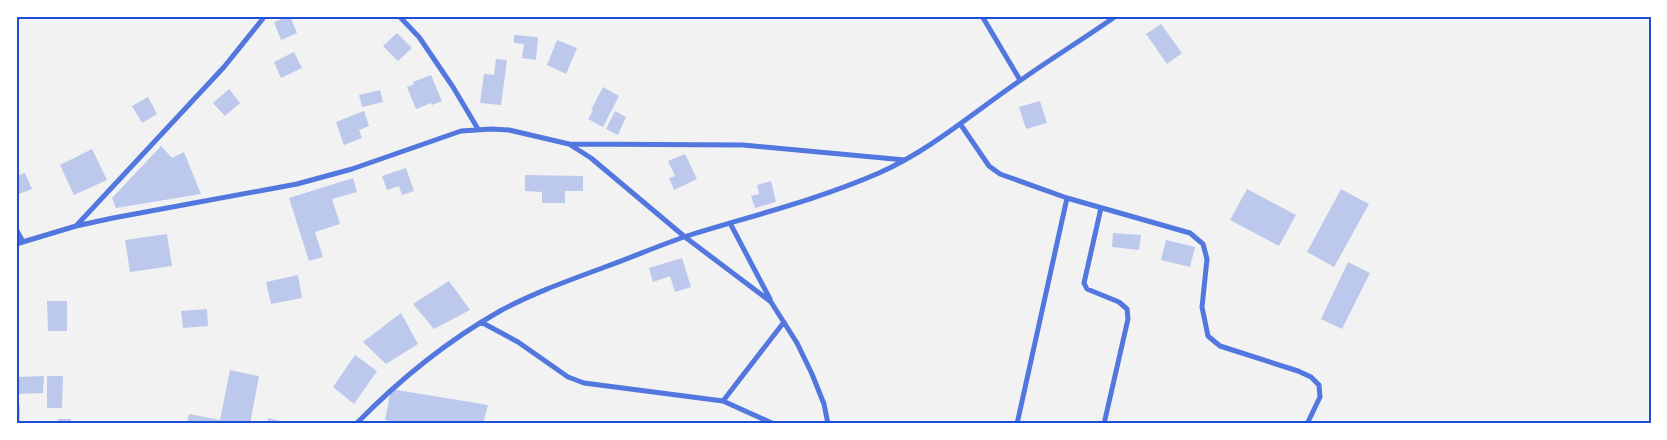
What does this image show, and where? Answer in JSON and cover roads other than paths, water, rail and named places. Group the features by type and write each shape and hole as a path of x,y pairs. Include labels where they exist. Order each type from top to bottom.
{"street":[{"path":"76,226 224,67 265,16"},
{"path":"399,16 419,37 453,87 478,129"},
{"path":"982,16 1020,80"},
{"path":"356,424 381,398 421,364 481,322 503,310 567,281 685,237 851,184 878,173 905,160 961,125 1020,80 1116,16"},
{"path":"961,125 986,162 1000,174 1067,198 1190,233 1203,244 1207,259 1202,307 1208,336 1220,346 1311,377 1319,385 1320,397 1307,424"},
{"path":"16,244 76,226 298,184 352,169 446,135 478,129 509,130 569,144 743,145 905,160"},
{"path":"569,144 591,158 685,237 771,302"},
{"path":"1018,424 1067,198"},
{"path":"1102,208 1084,283 1087,289 1119,302 1127,309 1128,319 1104,424"},
{"path":"730,223 771,302 797,342 824,404 828,424"},
{"path":"16,229 23,242"},
{"path":"481,322 518,342 568,377 584,383 724,401 774,424"},
{"path":"724,401 784,322"}]}
